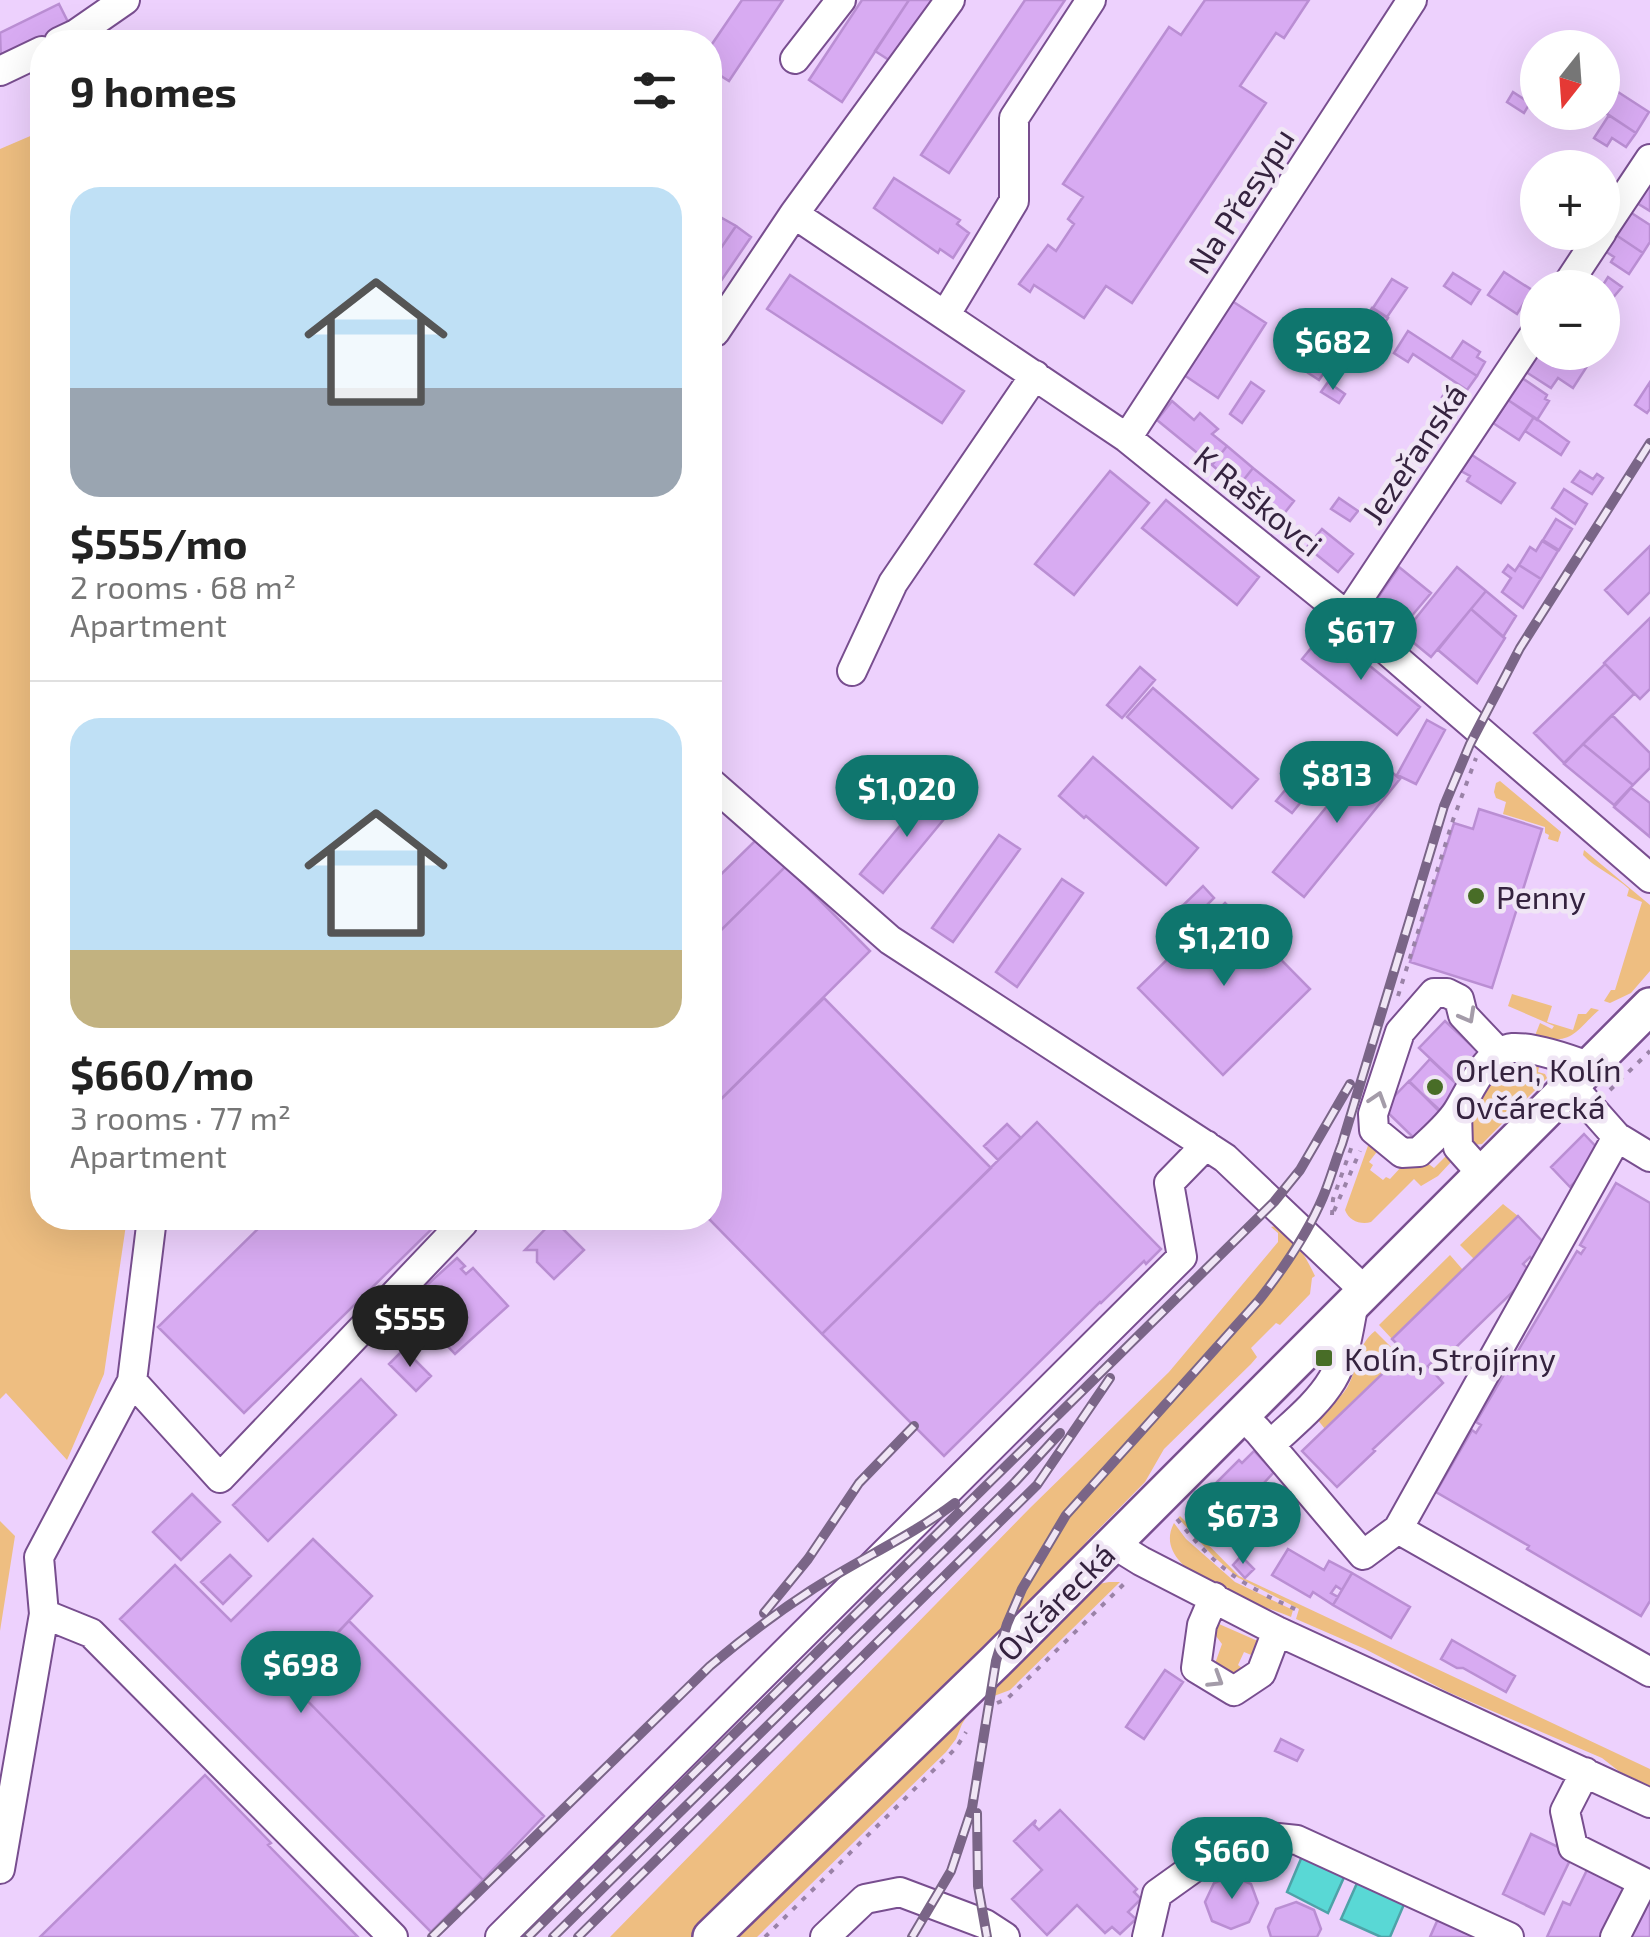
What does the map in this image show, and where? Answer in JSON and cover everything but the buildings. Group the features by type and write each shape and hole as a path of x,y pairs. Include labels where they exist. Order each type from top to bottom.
{"main road":[{"name":"Ovčárecká","path":"711,1937 982,1675 1650,1006"}],"street":[{"path":"82,30 125,0"},
{"path":"795,60 841,0"},
{"path":"722,322 794,214 950,0"},
{"path":"946,314 1014,201 1014,118 1091,0"},
{"name":"Na Přesypu","path":"1126,438 1412,0"},
{"path":"0,71 30,56"},
{"path":"1620,205 1650,160"},
{"name":"K Raškovci","path":"794,214 1126,438 1348,616 1650,878"},
{"name":"Jezeřanská","path":"1348,616 1520,356"},
{"path":"852,671 893,583 1035,375"},
{"path":"722,798 890,940 1225,1158 1262,1191 1360,1296 1332,1380 1270,1445"},
{"path":"1499,1053 1463,1015 1459,999 1447,993 1434,993 1400,1032 1364,1136 1402,1153 1419,1152 1457,1112 1475,1078 1499,1053 1513,1048 1558,1055 1581,1076 1617,1137 1650,1157"},
{"path":"1457,1112 1458,1147 1482,1174"},
{"path":"1242,1414 1363,1555 1398,1530 1617,1137"},
{"path":"500,1937 1182,1257 1169,1183 1206,1146"},
{"path":"0,1869 44,1614 39,1556 132,1381 151,1230"},
{"path":"132,1381 220,1478 456,1230"},
{"path":"1398,1530 1650,1672"},
{"path":"1112,1543 1282,1633 1650,1802"},
{"path":"1214,1597 1202,1625 1196,1668 1234,1691 1261,1673 1282,1633"},
{"path":"44,1614 90,1633 394,1937"},
{"path":"1584,1772 1565,1811 1573,1848 1643,1882 1615,1937"},
{"path":"1147,1937 1157,1894 1220,1849 1261,1836 1296,1840 1509,1937"},
{"path":"826,1937 864,1899 900,1892 985,1924 1005,1937"}],"path":[{"path":"1396,1002 1460,799 1475,764 1474,749"},
{"path":"1364,1136 1366,1137 1332,1215 1333,1199 1364,1136"},
{"path":"1174,1516 1228,1573 1297,1610 1282,1633"}],"shaded area":[{"path":"30,136 30,1230 125,1230 104,1374 67,1460 6,1393 0,1399 0,149"},
{"path":"1500,781 1561,832 1558,842 1548,839 1545,827 1503,814 1506,802 1496,798 1494,792"},
{"path":"1584,850 1650,905 1650,971 1631,993 1610,1003 1604,1001 1615,990 1642,902 1627,896 1629,889 1588,860"},
{"path":"1512,994 1552,1006 1547,1022 1573,1030 1578,1014 1586,1014 1591,1008 1599,1010 1569,1037 1544,1037 1542,1042 1534,1038 1540,1023 1552,1029 1554,1026 1508,1006"},
{"path":"1517,1064 1539,1067 1538,1072 1547,1078 1482,1144 1473,1145 1470,1129 1477,1105 1474,1102"},
{"path":"1370,1140 1379,1149 1369,1162 1373,1165 1370,1170 1383,1180 1390,1179 1402,1166 1414,1165 1422,1159 1434,1168 1448,1154 1451,1162 1421,1186 1414,1179 1371,1222 1359,1222 1345,1210"},
{"path":"1503,1204 1518,1216 1474,1259 1460,1245"},
{"path":"1275,1226 1294,1242 1311,1268 1315,1276 1310,1294 1251,1348 1257,1357 1164,1449 1145,1482 1063,1571 692,1937 610,1937 1030,1508 1169,1372 1278,1242 1278,1233 1271,1227"},
{"path":"1450,1255 1463,1270 1392,1339 1379,1325"},
{"path":"1375,1331 1400,1356 1325,1429 1317,1419 1347,1387 1362,1348"},
{"path":"1180,1516 1239,1576 1650,1769 1650,1786 1620,1772 1602,1758 1448,1692 1296,1619 1299,1609 1237,1577 1212,1555"},
{"path":"0,1521 15,1536 0,1631"},
{"path":"1174,1523 1186,1539 1235,1582 1293,1610 1291,1617 1233,1595 1191,1571 1177,1557 1170,1541"},
{"path":"1120,1582 1010,1690 994,1696 999,1675 1094,1585"},
{"path":"1219,1624 1260,1642 1256,1657 1244,1652 1238,1665 1247,1672 1243,1678 1212,1672 1222,1644 1216,1636"},
{"path":"988,1685 983,1701 971,1710 946,1752 757,1937 731,1937"},
{"path":"1303,1854 1345,1875 1328,1913 1287,1892"},
{"path":"1358,1881 1405,1902 1390,1937 1381,1937 1341,1919"}],"railway":[{"path":"912,1937 951,1871 972,1808 996,1661 1022,1589 1066,1515 1259,1300 1310,1225 1342,1144 1444,806 1470,744 1520,648 1650,443"},
{"path":"528,1937 1274,1202 1300,1170 1350,1084"},
{"path":"578,1937 1037,1485 1110,1378"},
{"path":"764,1613 808,1559 859,1483 914,1426"},
{"path":"553,1937 1015,1482 1060,1433"},
{"path":"432,1937 722,1656 810,1591 955,1503"},
{"path":"977,1813 978,1886 987,1937"}],"place":[{"name":"Penny","path":"1476,896"},
{"name":"Orlen, Kolín Ovčárecká","path":"1435,1087"},
{"name":"Kolín, Strojírny","path":"1324,1358"}]}
